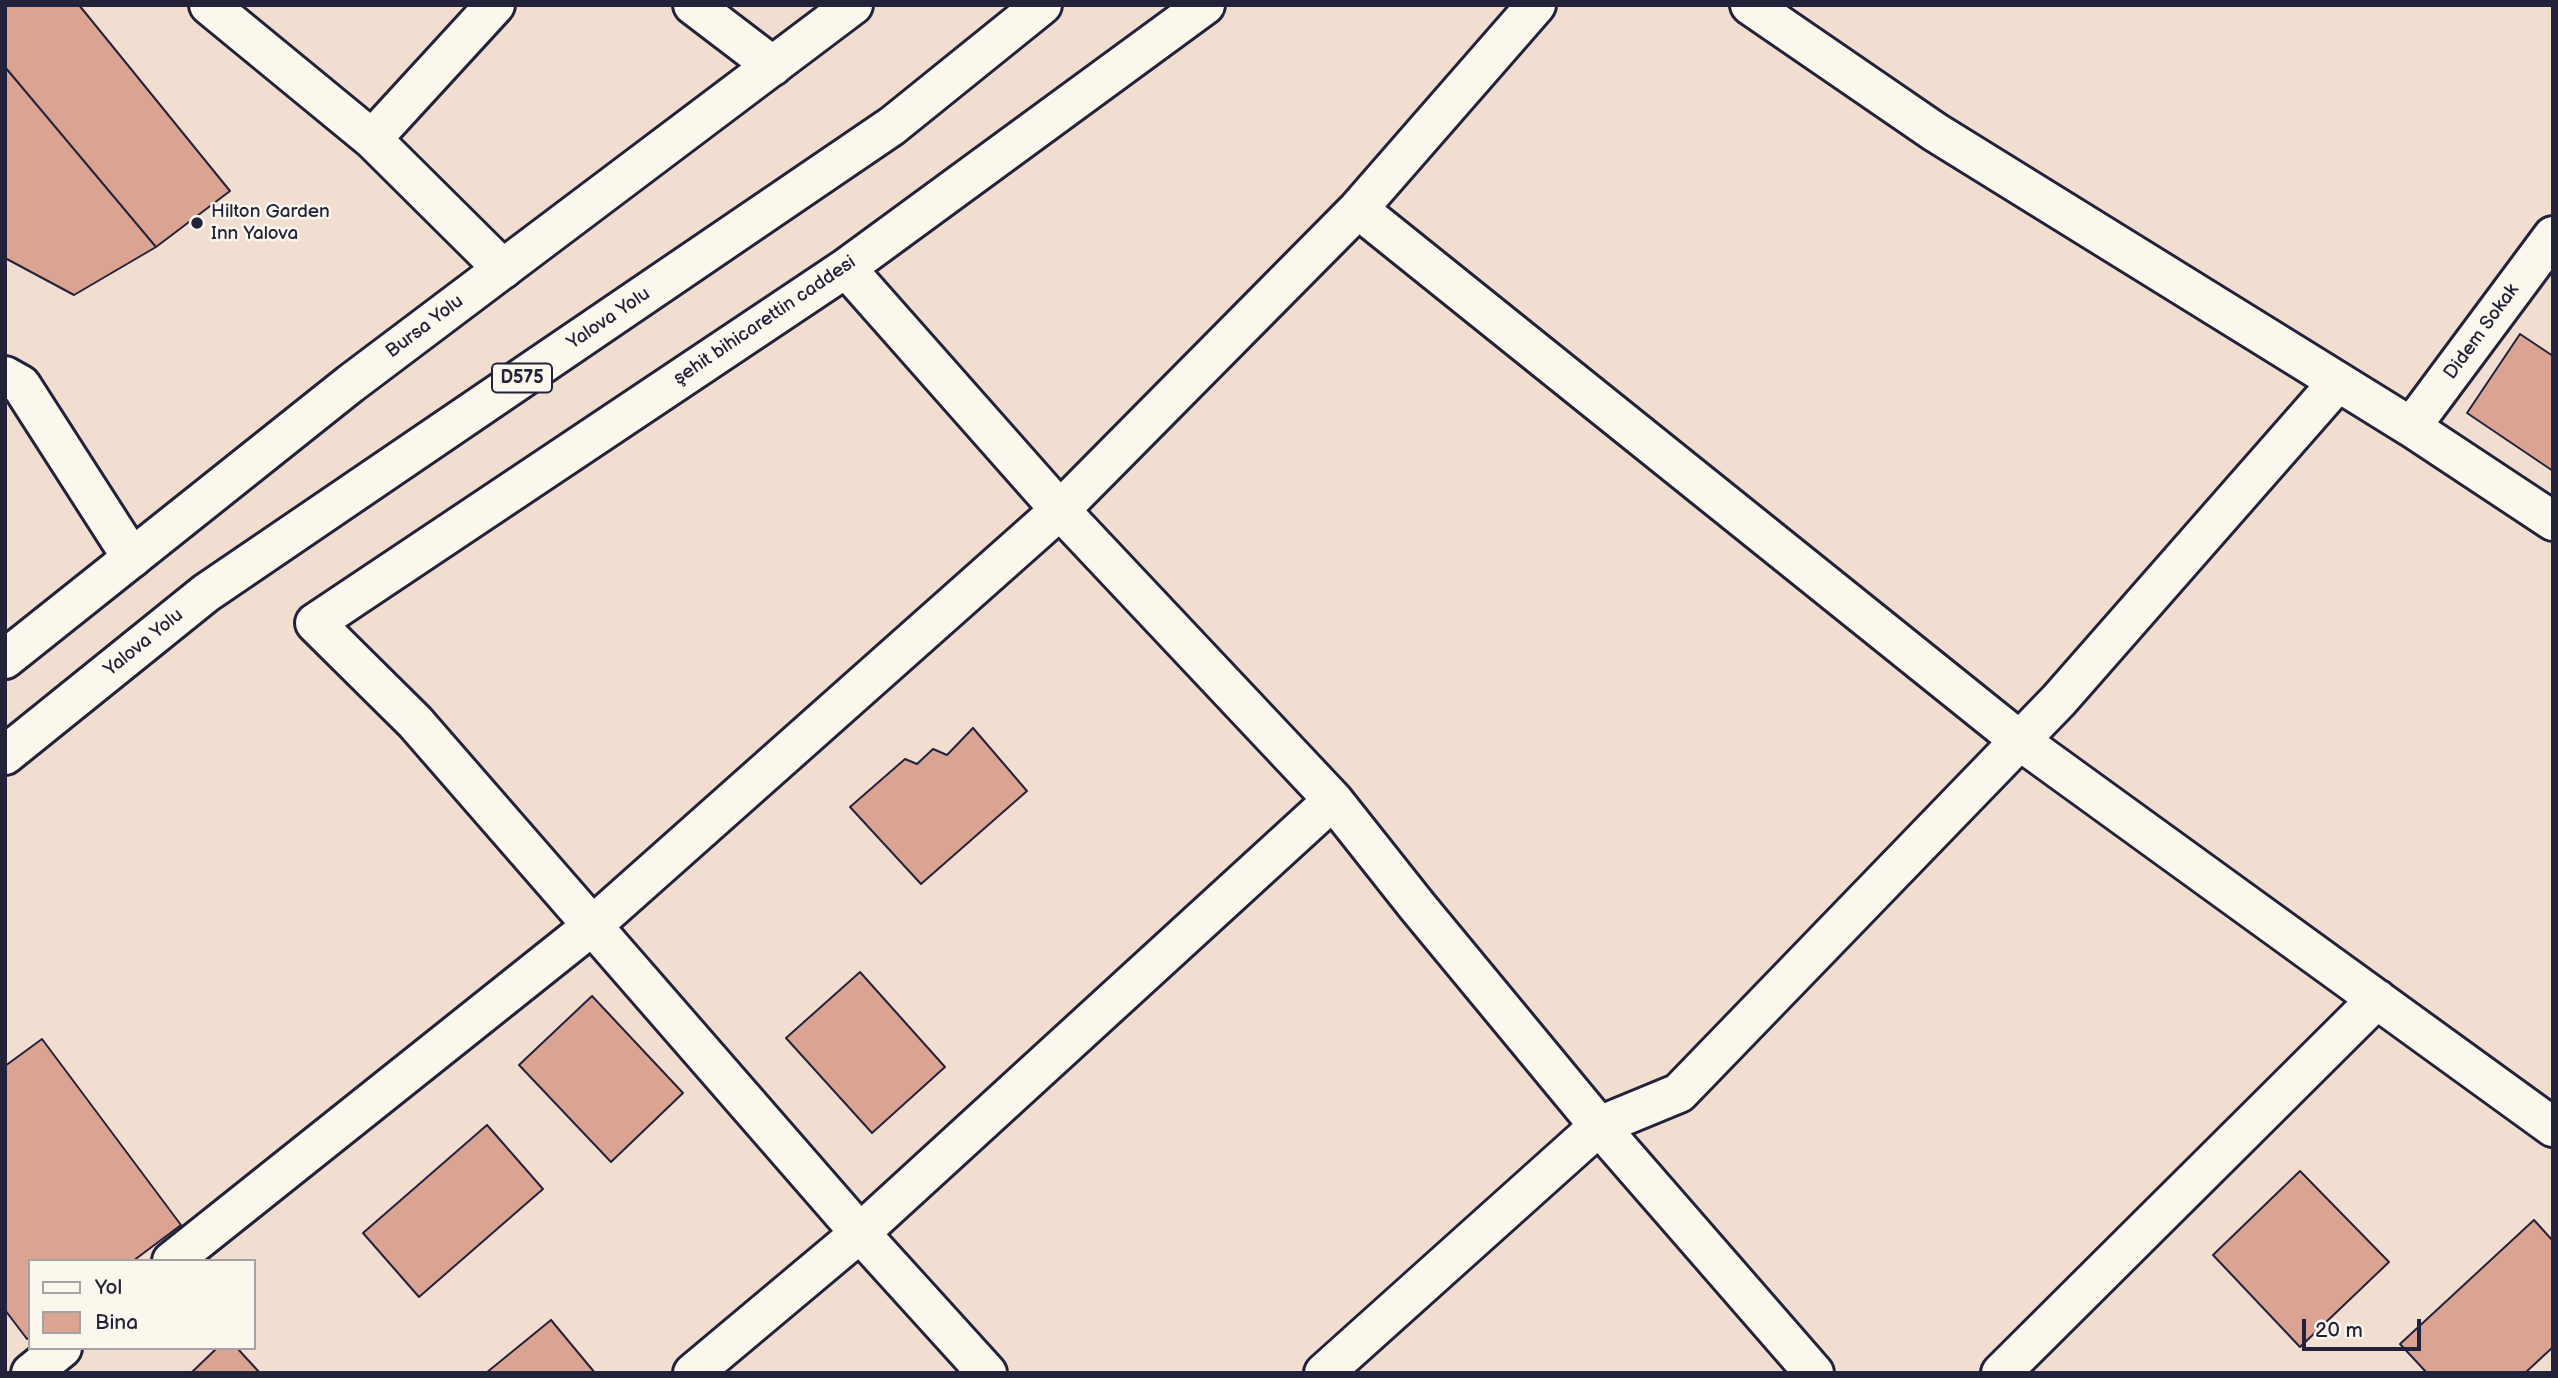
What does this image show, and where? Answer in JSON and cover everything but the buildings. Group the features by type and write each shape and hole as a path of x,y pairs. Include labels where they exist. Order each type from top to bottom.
{"main road":[{"path":"209,5 372,139 503,269"},
{"path":"372,139 495,5"},
{"path":"693,5 773,66"},
{"name":"Bursa Yolu","path":"5,659 350,384 853,5"},
{"name":"Yalova Yolu","path":"5,755 206,593 892,126 1042,5"},
{"name":"şehit bihicarettin caddesi","path":"592,926 415,722 315,623 846,268 1205,5"},
{"path":"175,1259 592,926 1060,510 1358,209 1536,5"},
{"path":"1750,5 1935,132 2411,427 2553,521"},
{"path":"1358,209 2019,740 2553,1127"},
{"name":"Didem Sokak","path":"2411,427 2553,236"},
{"path":"846,268 1060,510 1333,800 1599,1126 1814,1373"},
{"path":"5,376 21,385 132,558"},
{"path":"1324,1373 1599,1126 1679,1093 2068,690 2339,382"},
{"path":"693,1373 860,1233 1333,800"},
{"path":"592,926 860,1233 987,1373"},
{"path":"2001,1373 2377,999"},
{"path":"32,1373 60,1350"}],"place":[{"name":"Hilton Garden Inn Yalova","path":"197,223"}]}
